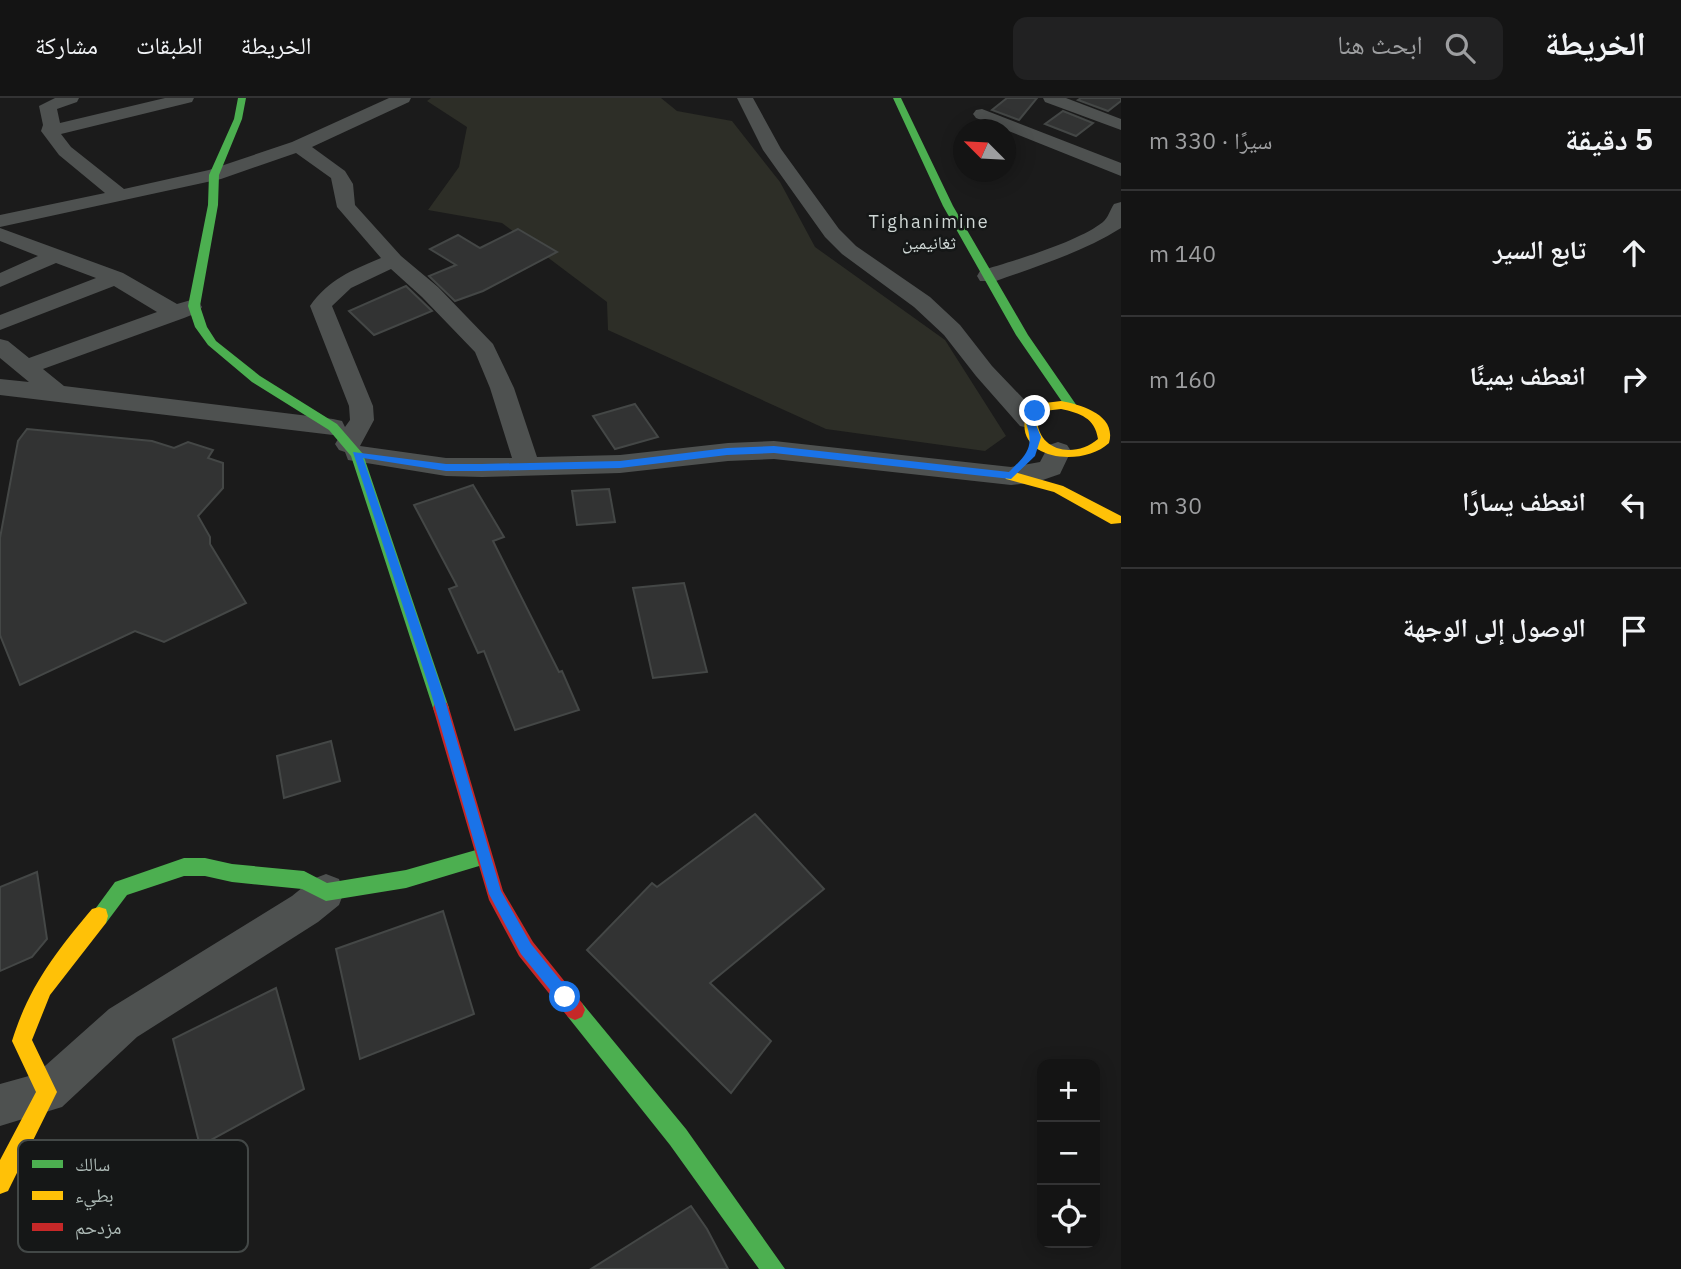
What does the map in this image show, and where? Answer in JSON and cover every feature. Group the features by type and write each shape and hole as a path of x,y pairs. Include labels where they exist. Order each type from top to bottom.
{"street":[{"path":"50,131 52,125 48,106 71,98"},
{"path":"185,309 213,205 214,176 238,119 242,98"},
{"path":"0,221 214,176 298,146 379,103 403,98"},
{"path":"745,98 772,150 832,233 849,250 922,302 952,330 984,371 1033,417 1080,477 1115,515"},
{"path":"897,98 948,206 1022,335 1071,407"},
{"path":"1051,98 1121,125"},
{"path":"50,131 180,99"},
{"path":"982,114 1121,170"},
{"path":"50,131 65,151 120,195"},
{"path":"298,146 338,174 344,185 343,200 394,260 430,292 485,349 495,367 527,466"},
{"path":"988,275 1049,255 1119,220"},
{"path":"0,234 115,278 185,309 222,351 256,379 346,441 437,693 495,894 526,949 678,1137 773,1269"},
{"path":"0,281 56,256"},
{"path":"346,441 362,420 361,405 321,306 326,296 344,283 394,260"},
{"path":"0,323 115,278"},
{"path":"24,368 185,309"},
{"path":"1022,335 1028,373"},
{"path":"0,346 57,393"},
{"path":"0,387 57,393 346,441 446,467 620,464 727,452 774,450 1011,476 1065,492 1115,515"},
{"path":"1033,417 1050,405 1071,407 1097,418 1105,427 1109,437 1108,452 1078,455 1061,453"},
{"path":"1011,476 1030,456 1033,417"},
{"path":"1011,476 1037,473 1051,468 1061,453"},
{"path":"22,1140 47,1092 123,1023 305,909 326,892 406,879 483,857"},
{"path":"47,1092 22,1041 29,1014 42,986 121,888 184,866 303,880 326,892"},
{"path":"0,1105 47,1092"},
{"path":"0,1184 18,1149"}],"shaded area":[{"path":"431,98 661,98 677,111 732,121 780,182 815,247 945,340 1006,436 985,451 826,429 608,330 607,302 502,223 428,210 459,167 467,127 427,101"}],"building":[{"path":"1007,98 1037,98 1019,120 992,110"},
{"path":"1121,98 1121,101 1108,111 1078,100"},
{"path":"1063,111 1093,123 1076,136 1045,124"},
{"path":"518,229 557,252 483,291 455,301 429,276 456,265 430,249 458,235 480,248"},
{"path":"406,286 432,311 374,335 349,311"},
{"path":"635,404 658,437 615,449 593,416"},
{"path":"27,429 152,441 174,448 188,442 213,450 208,458 223,463 223,488 198,516 210,537 210,544 246,603 164,642 135,631 20,685 0,635 0,538 18,441"},
{"path":"473,485 504,537 493,541 559,672 562,671 579,710 515,730 484,651 478,653 449,589 457,586 414,505"},
{"path":"609,489 615,522 577,525 572,491"},
{"path":"684,583 707,672 653,678 633,588"},
{"path":"331,741 340,781 284,798 277,756"},
{"path":"755,814 824,889 710,983 771,1041 731,1093 587,950 652,883 657,887"},
{"path":"37,872 47,939 32,957 0,971 0,887"},
{"path":"443,911 474,1014 360,1059 336,949"},
{"path":"276,988 304,1089 211,1140 198,1140 173,1039"},
{"path":"691,1206 707,1229 728,1269 591,1269"}],"traffic: fast":[{"path":"242,98 238,119 214,175 213,205 194,306 201,327 212,343 256,379 333,427 357,454 441,708"},
{"path":"897,98 948,206 1022,335 1071,406"},
{"path":"99,916 121,888 184,867 205,867 232,873 304,880 326,892 406,879 483,857"},
{"path":"575,1010 678,1137 773,1269"}],"traffic: slow":[{"path":"1061,405 1091,415 1101,425 1105,440 1098,447 1078,454 1066,454 1045,448 1032,432 1031,415 1041,407 1061,405"},
{"path":"1011,476 1058,489 1116,520"},
{"path":"22,1140 47,1092 22,1041 28,1021 43,988 99,916"},
{"path":"0,1183 18,1148"}],"traffic: jam":[{"path":"441,708 495,894 526,949 575,1010"}],"district":[{"name":"Tighanimine ثغانيمين","path":"929,232"}],"route":[{"path":"565,997 526,949 495,894 437,693 356,454 446,467 481,468 620,464 727,452 774,450 1011,476 1030,456 1036,437 1029,420 1035,411"}]}
